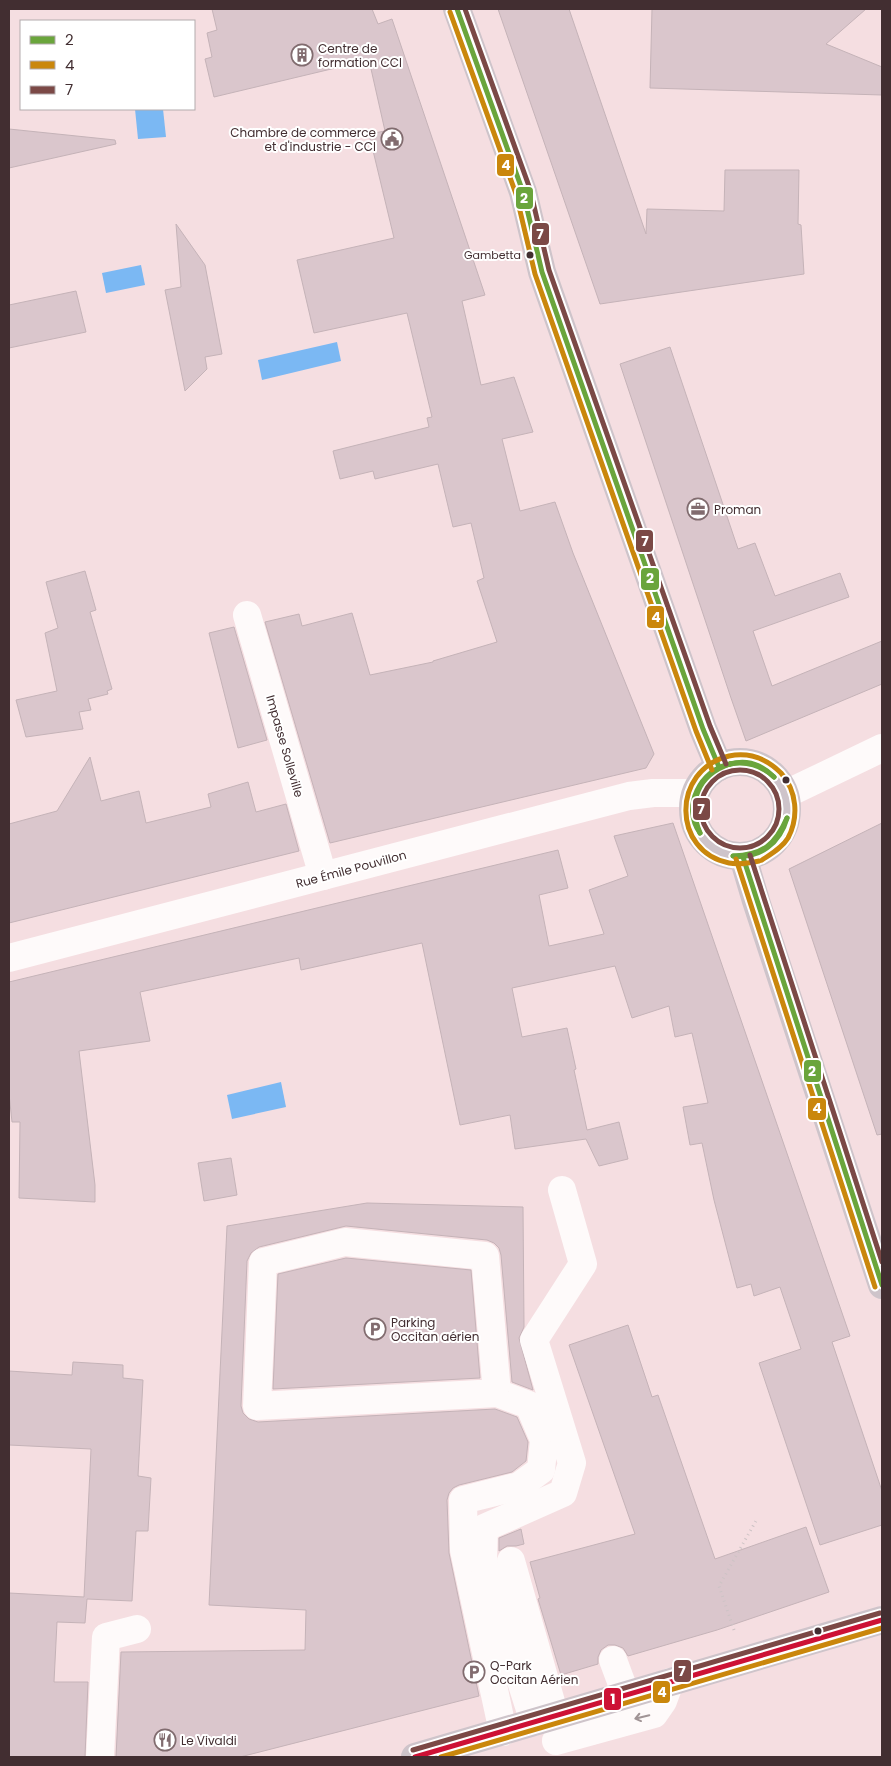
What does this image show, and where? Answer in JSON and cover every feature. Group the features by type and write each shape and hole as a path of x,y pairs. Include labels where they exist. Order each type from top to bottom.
{"main road":[{"path":"457,9 523,192 542,272 703,729 719,767"},
{"path":"746,762 759,765 771,772 780,782 786,794 788,809 786,823 780,836 758,854 743,857 728,855 713,848 702,838 695,824 693,808 696,792 701,782 709,773 719,767 732,763 746,762"},
{"path":"743,857 756,901 874,1234 882,1285"},
{"path":"415,1757 500,1720 548,1727 626,1695 882,1620"}],"street":[{"name":"Impasse Solleville","path":"247,615 323,876"},
{"path":"786,794 882,748"},
{"name":"Rue Émile Pouvillon","path":"9,958 629,796 653,792 696,792"},
{"path":"548,1727 483,1562 484,1528 563,1494 572,1463 534,1340 583,1264 562,1190"},
{"path":"497,1393 485,1256 345,1242 263,1262 257,1406 497,1393 529,1405 544,1440 541,1470 519,1486 463,1500 464,1550 500,1720"},
{"path":"511,1561 548,1727"},
{"path":"100,1757 106,1637 137,1629"},
{"path":"613,1660 626,1695"},
{"path":"478,1676 500,1720"},
{"path":"548,1727 654,1714 663,1701 670,1682"}],"path":[{"path":"734,1633 720,1586 757,1519"}],"water":[{"path":"135,110 163,110 166,137 138,139"},
{"path":"141,265 145,285 106,293 102,273"},
{"path":"337,342 341,361 262,380 258,360"},
{"path":"281,1082 286,1107 232,1119 227,1095"}],"building":[{"path":"212,9 372,9 378,24 392,19 485,295 462,301 481,385 514,377 533,432 502,439 520,511 555,502 573,553 654,754 646,768 330,843 265,622 299,614 302,626 352,613 370,675 433,662 497,642 477,581 484,578 471,523 453,527 438,464 375,479 373,471 340,479 333,451 429,427 427,418 432,417 407,313 314,333 297,260 394,238 369,134 385,131 369,60 214,97 205,59 212,57 207,33 217,30"},
{"path":"498,9 569,9 646,234 647,209 724,211 725,170 799,170 798,224 801,225 804,274 600,304"},
{"path":"652,9 866,9 826,44 882,67 882,95 650,88"},
{"path":"9,129 115,140 116,144 9,168"},
{"path":"176,224 205,265 222,354 205,357 207,369 185,391 165,290 181,287"},
{"path":"76,291 86,332 9,348 9,305"},
{"path":"670,347 738,549 755,543 775,596 840,573 849,597 753,631 772,686 882,641 882,684 746,741 620,364"},
{"path":"85,571 96,610 90,612 112,689 107,691 108,694 88,699 91,710 79,712 83,729 26,737 16,700 57,691 45,633 58,628 46,582"},
{"path":"234,627 267,740 238,748 209,633"},
{"path":"90,757 101,801 139,791 146,823 211,807 208,794 248,782 256,812 286,804 299,851 9,923 9,824 57,811"},
{"path":"673,823 850,1336 832,1342 882,1491 882,1525 820,1545 759,1363 801,1349 780,1287 754,1296 751,1284 737,1288 714,1200 702,1143 690,1145 683,1107 708,1103 692,1033 675,1037 669,1006 632,1018 615,966 512,988 522,1037 567,1028 587,1130 619,1122 628,1159 599,1166 586,1139 515,1149 510,1115 460,1125 422,943 301,970 299,958 140,992 150,1041 79,1051 95,1185 95,1202 19,1198 20,1122 12,1122 9,1094 9,982 558,850 568,888 539,895 549,946 604,934 589,890 628,876 614,836"},
{"path":"882,823 882,1134 877,1135 789,869"},
{"path":"231,1158 237,1195 204,1201 198,1163"},
{"path":"367,1203 523,1207 524,1327 519,1338 533,1390 512,1382 501,1255 499,1248 494,1243 487,1240 346,1226 259,1247 251,1253 247,1261 241,1406 243,1413 249,1419 258,1422 495,1409 517,1417 528,1442 526,1461 512,1472 459,1485 449,1493 447,1500 449,1553 479,1696 240,1757 116,1757 121,1652 305,1650 306,1610 209,1605 227,1226"},
{"path":"346,1258 471,1270 480,1378 273,1389 278,1274"},
{"path":"628,1325 652,1397 658,1395 715,1559 806,1527 829,1592 717,1630 628,1656 623,1648 608,1645 601,1650 598,1664 561,1675 538,1599 540,1598 530,1562 635,1534 569,1345"},
{"path":"73,1362 123,1365 123,1378 143,1380 138,1476 151,1478 148,1531 136,1531 132,1601 87,1599 85,1623 57,1622 54,1682 88,1682 85,1757 9,1757 9,1593 84,1597 91,1449 9,1445 9,1371 72,1375"},
{"path":"521,1529 524,1544 507,1546 499,1551 499,1538"}],"transit line":[{"name":"2","path":"457,9 523,192 542,272 703,729 719,767"},
{"name":"7","path":"465,9 530,189 549,270 710,726 726,764"},
{"name":"4","path":"450,12 516,194 535,274 696,731 712,770"},
{"name":"4","path":"759,861 733,864 710,856 697,844 689,828 686,811 688,793 697,777 710,764 729,756 744,755 764,760 781,773 793,796 795,813 792,830 786,842 762,860"},
{"name":"2","path":"730,764 742,762 754,764 774,777"},
{"name":"2","path":"700,833 695,823 693,812 693,801 697,791 710,773 730,764"},
{"name":"2","path":"700,833 695,811 695,800 698,791 710,775 730,764"},
{"name":"2","path":"730,764 754,765 764,769 774,777"},
{"name":"7","path":"740,770 755,773 772,787 776,794 779,809 776,824 762,841 755,845 740,848 725,845 708,831 704,824 701,809 704,794 718,777 725,773 740,770"},
{"name":"2","path":"733,856 752,855 768,848 779,835 787,818"},
{"name":"2","path":"733,856 760,851 767,847 778,835 787,818"},
{"name":"7","path":"750,855 882,1262"},
{"name":"2","path":"743,857 882,1285"},
{"name":"4","path":"736,859 875,1287"},
{"name":"7","path":"413,1750 880,1613"},
{"name":"1","path":"415,1757 882,1620"},
{"name":"4","path":"441,1757 882,1628"}],"place":[{"name":"Centre de formation CCI","path":"302,55"},
{"name":"Chambre de commerce et d'industrie - CCI","path":"392,139"},
{"name":"Gambetta","path":"530,255"},
{"name":"Proman","path":"698,509"},
{"name":"Parking Occitan aérien","path":"375,1329"},
{"name":"Q-Park Occitan Aérien","path":"474,1672"},
{"name":"Le Vivaldi","path":"165,1740"}]}
